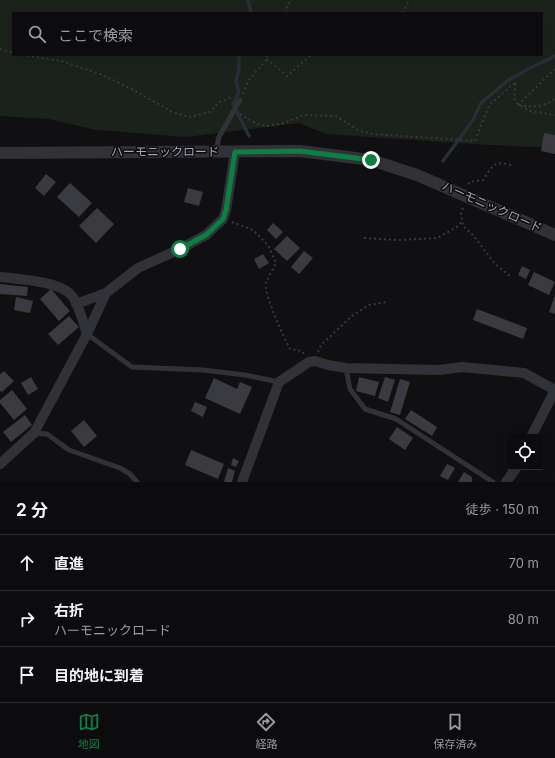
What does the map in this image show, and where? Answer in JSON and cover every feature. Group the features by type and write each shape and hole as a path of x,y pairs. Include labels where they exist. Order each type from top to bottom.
{"street":[{"name":"ハーモニックロード","path":"0,153 300,151 371,160 466,191 555,235"},
{"path":"76,304 106,293 138,268 180,249 206,235 223,219 226,210 235,152"},
{"path":"0,277 55,285 72,295 87,334"},
{"path":"0,464 34,433 87,334 106,293"},
{"path":"242,482 280,382 312,361 346,368 439,370 462,367 524,373 555,390 533,434"},
{"path":"506,482 515,470"}],"lane":[{"path":"215,152 219,137 239,102"},
{"path":"87,334 132,367 203,370 245,375 280,382"},
{"path":"346,368 350,389 365,409 396,419 493,482"},
{"path":"34,433 47,434 69,450 120,468 130,474 137,482"}],"path":[{"path":"285,12 288,4 292,0"},
{"path":"403,12 409,0"},
{"path":"0,49 12,53"},
{"path":"29,56 62,61 100,74 132,88 172,112 190,117 210,112 218,103 234,96 239,102 248,81 267,59 287,76 310,56"},
{"path":"518,105 555,69"},
{"path":"234,110 257,124 267,126 284,123 304,115 336,116 358,130 372,134 475,141 482,120 490,104 516,82 514,98 518,105 530,111 555,115"},
{"path":"518,105 535,107 549,103 555,98"},
{"path":"510,276 495,264 473,235 462,226 461,213 466,191 470,182 483,180 493,166 501,162 511,165"},
{"path":"223,219 253,230 268,245 276,263 266,284 270,302 290,349 302,351 312,361 321,345 352,316 369,305 387,302"},
{"path":"364,238 399,240 437,238 457,227 462,220"}],"shaded area":[{"path":"0,0 555,0 555,148 326,134 299,123 186,137 96,130 49,119 0,116"}],"building":[{"path":"544,133 555,135 555,154 541,151"},
{"path":"46,174 56,182 44,196 35,188"},
{"path":"70,183 92,203 79,217 57,197"},
{"path":"188,188 203,192 199,206 184,202"},
{"path":"97,208 114,224 96,243 79,226"},
{"path":"273,223 283,232 276,239 267,230"},
{"path":"287,236 300,248 287,261 274,249"},
{"path":"304,251 313,258 299,274 291,267"},
{"path":"263,254 269,263 259,269 254,259"},
{"path":"522,266 530,270 526,279 518,275"},
{"path":"534,272 555,282 549,295 528,285"},
{"path":"0,284 28,287 27,296 0,294"},
{"path":"51,289 70,311 59,321 40,299"},
{"path":"555,295 555,314 549,312"},
{"path":"16,297 33,301 30,313 14,310"},
{"path":"477,309 527,328 523,339 473,320"},
{"path":"69,316 79,327 58,345 48,334"},
{"path":"4,371 14,381 2,392 0,391 0,374"},
{"path":"31,377 38,389 28,395 21,383"},
{"path":"359,377 379,382 375,396 356,391"},
{"path":"385,377 395,380 388,402 378,398"},
{"path":"214,378 237,389 240,382 252,387 240,414 205,398"},
{"path":"400,379 410,382 400,415 390,412"},
{"path":"12,390 27,409 14,420 0,403 0,400"},
{"path":"195,402 207,407 203,417 191,411"},
{"path":"411,410 437,427 432,436 405,419"},
{"path":"25,415 32,425 11,442 3,432"},
{"path":"84,420 97,436 84,447 71,431"},
{"path":"397,427 413,438 405,450 389,439"},
{"path":"191,450 224,464 218,479 185,465"},
{"path":"233,458 239,461 236,467 231,465"},
{"path":"447,464 455,468 448,480 440,476"},
{"path":"228,468 235,471 232,482 224,482"},
{"path":"464,472 472,477 472,482 458,482"}],"waterway":[{"path":"248,0 251,12"},
{"path":"239,56 239,70 236,81 239,92 233,104 249,136"},
{"path":"443,161 473,120 481,103 507,81 555,56"}],"route":[{"path":"180,249 206,235 223,219 226,210 235,152 300,151 371,160"}]}
